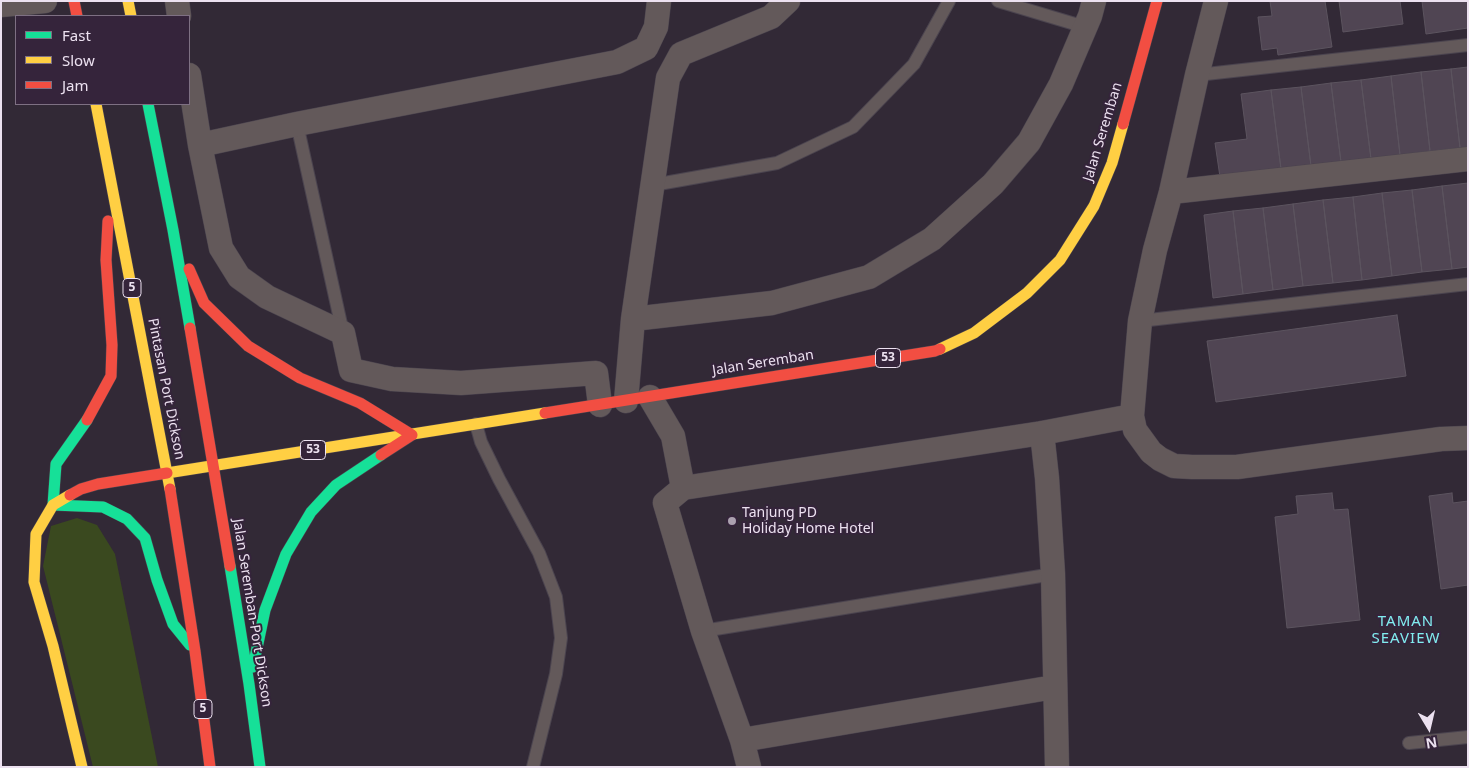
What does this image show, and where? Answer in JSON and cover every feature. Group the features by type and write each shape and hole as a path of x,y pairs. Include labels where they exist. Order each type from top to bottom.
{"main road":[{"path":"74,1 77,15"},
{"path":"128,1 131,15"},
{"name":"Jalan Seremban","path":"53,505 81,489 98,484 626,401 934,350 974,333 1027,293 1060,260 1094,206 1112,162 1157,1"},
{"name":"Pintasan Port Dickson","path":"96,105 167,474"},
{"path":"148,105 213,465"},
{"path":"82,767 53,646 34,582 36,534 53,505 56,464 90,416 111,376 112,345 106,260 111,178"},
{"path":"172,230 204,303 248,346 300,378 360,404 412,435 336,485 311,512 286,554 265,610 249,684"},
{"name":"Jalan Seremban-Port Dickson","path":"213,465 249,684 260,767"},
{"name":"5","path":"167,474 195,651 210,767"},
{"path":"53,505 103,508 127,519 145,538 157,580 173,624 195,651"}],"street":[{"path":"1,5 44,1"},
{"path":"176,1 179,15"},
{"path":"200,145 297,124 617,62 646,48 656,27 659,1"},
{"path":"626,401 633,319 668,78 681,54 772,17 788,1"},
{"path":"633,319 772,303 869,278 932,239 993,184 1030,142 1061,84 1094,1"},
{"path":"1216,1 1171,192 1155,250 1140,321 1132,416 1136,430 1151,452 1160,459 1174,466 1192,468 1237,466 1441,439 1468,438"},
{"path":"190,81 200,145 221,248 239,277 267,297 343,333 351,370 392,379 461,383 596,373 600,405"},
{"path":"1171,192 1468,159"},
{"path":"650,397 673,436 682,488"},
{"path":"749,767 742,740 703,631 665,503 682,488 1042,432 1132,416"},
{"path":"1042,432 1053,574 1057,767"},
{"path":"742,740 1054,687"}],"lane":[{"path":"653,185 777,163 853,127 914,64 949,1"},
{"path":"998,1 1085,27"},
{"path":"1198,75 1468,45"},
{"path":"297,124 343,333"},
{"path":"1140,321 1468,284"},
{"path":"476,424 481,442 499,479 539,553 556,597 561,638 556,674 533,767"},
{"path":"703,631 1053,574"},
{"path":"1409,743 1468,737"}],"green space":[{"path":"77,518 97,525 115,554 158,767 93,767 43,566 51,526"}],"building":[{"path":"1270,1 1325,1 1332,47 1278,55 1277,48 1262,50 1258,17 1272,16"},
{"path":"1339,1 1400,1 1403,24 1343,32"},
{"path":"1422,1 1468,1 1468,28 1426,34"},
{"path":"1468,67 1468,147 1460,148 1451,69"},
{"path":"1451,69 1460,148 1430,151 1421,72"},
{"path":"1421,72 1430,151 1400,155 1391,76"},
{"path":"1391,76 1400,155 1371,159 1361,80"},
{"path":"1361,80 1371,159 1341,162 1331,83"},
{"path":"1331,83 1341,162 1311,166 1301,87"},
{"path":"1301,87 1311,166 1281,169 1271,90"},
{"path":"1271,90 1281,169 1220,177 1215,143 1247,139 1241,94"},
{"path":"1468,183 1468,267 1452,269 1442,186"},
{"path":"1442,186 1452,269 1422,272 1412,190"},
{"path":"1412,190 1422,272 1392,276 1382,193"},
{"path":"1382,193 1392,276 1362,280 1353,197"},
{"path":"1353,197 1362,280 1333,283 1323,200"},
{"path":"1323,200 1333,283 1303,286 1293,204"},
{"path":"1293,204 1303,286 1273,290 1263,208"},
{"path":"1263,208 1273,290 1243,294 1233,211"},
{"path":"1233,211 1243,294 1213,298 1204,215"},
{"path":"1397,315 1406,376 1216,402 1207,341"},
{"path":"1332,493 1334,510 1348,509 1360,620 1287,628 1275,517 1298,514 1296,496"},
{"path":"1452,493 1453,503 1468,501 1468,585 1441,589 1429,496"}],"traffic: fast":[{"path":"148,105 190,328"},
{"path":"87,420 56,464 53,505 103,507 127,519 145,538 157,580 173,624 190,645"},
{"path":"253,667 265,610 286,554 311,512 336,485 381,455"},
{"path":"230,566 260,767"}],"traffic: slow":[{"path":"128,1 131,15"},
{"path":"96,105 170,489"},
{"path":"940,349 974,333 1027,293 1060,260 1094,206 1112,163 1123,124"},
{"path":"167,473 545,413"},
{"path":"70,495 53,505 36,534 34,582 53,646 82,767"}],"traffic: jam":[{"path":"74,1 77,15"},
{"path":"1123,124 1157,1"},
{"path":"87,420 111,376 112,345 106,260 108,221"},
{"path":"189,269 204,303 248,346 300,378 360,403 412,435 381,455"},
{"path":"190,328 230,566"},
{"path":"545,413 940,349"},
{"path":"70,495 81,489 98,484 167,473"},
{"path":"170,489 195,651 210,767"}],"place":[{"name":"Tanjung PD Holiday Home Hotel","path":"732,521"}],"district":[{"name":"TAMAN SEAVIEW","path":"1406,630"}]}
